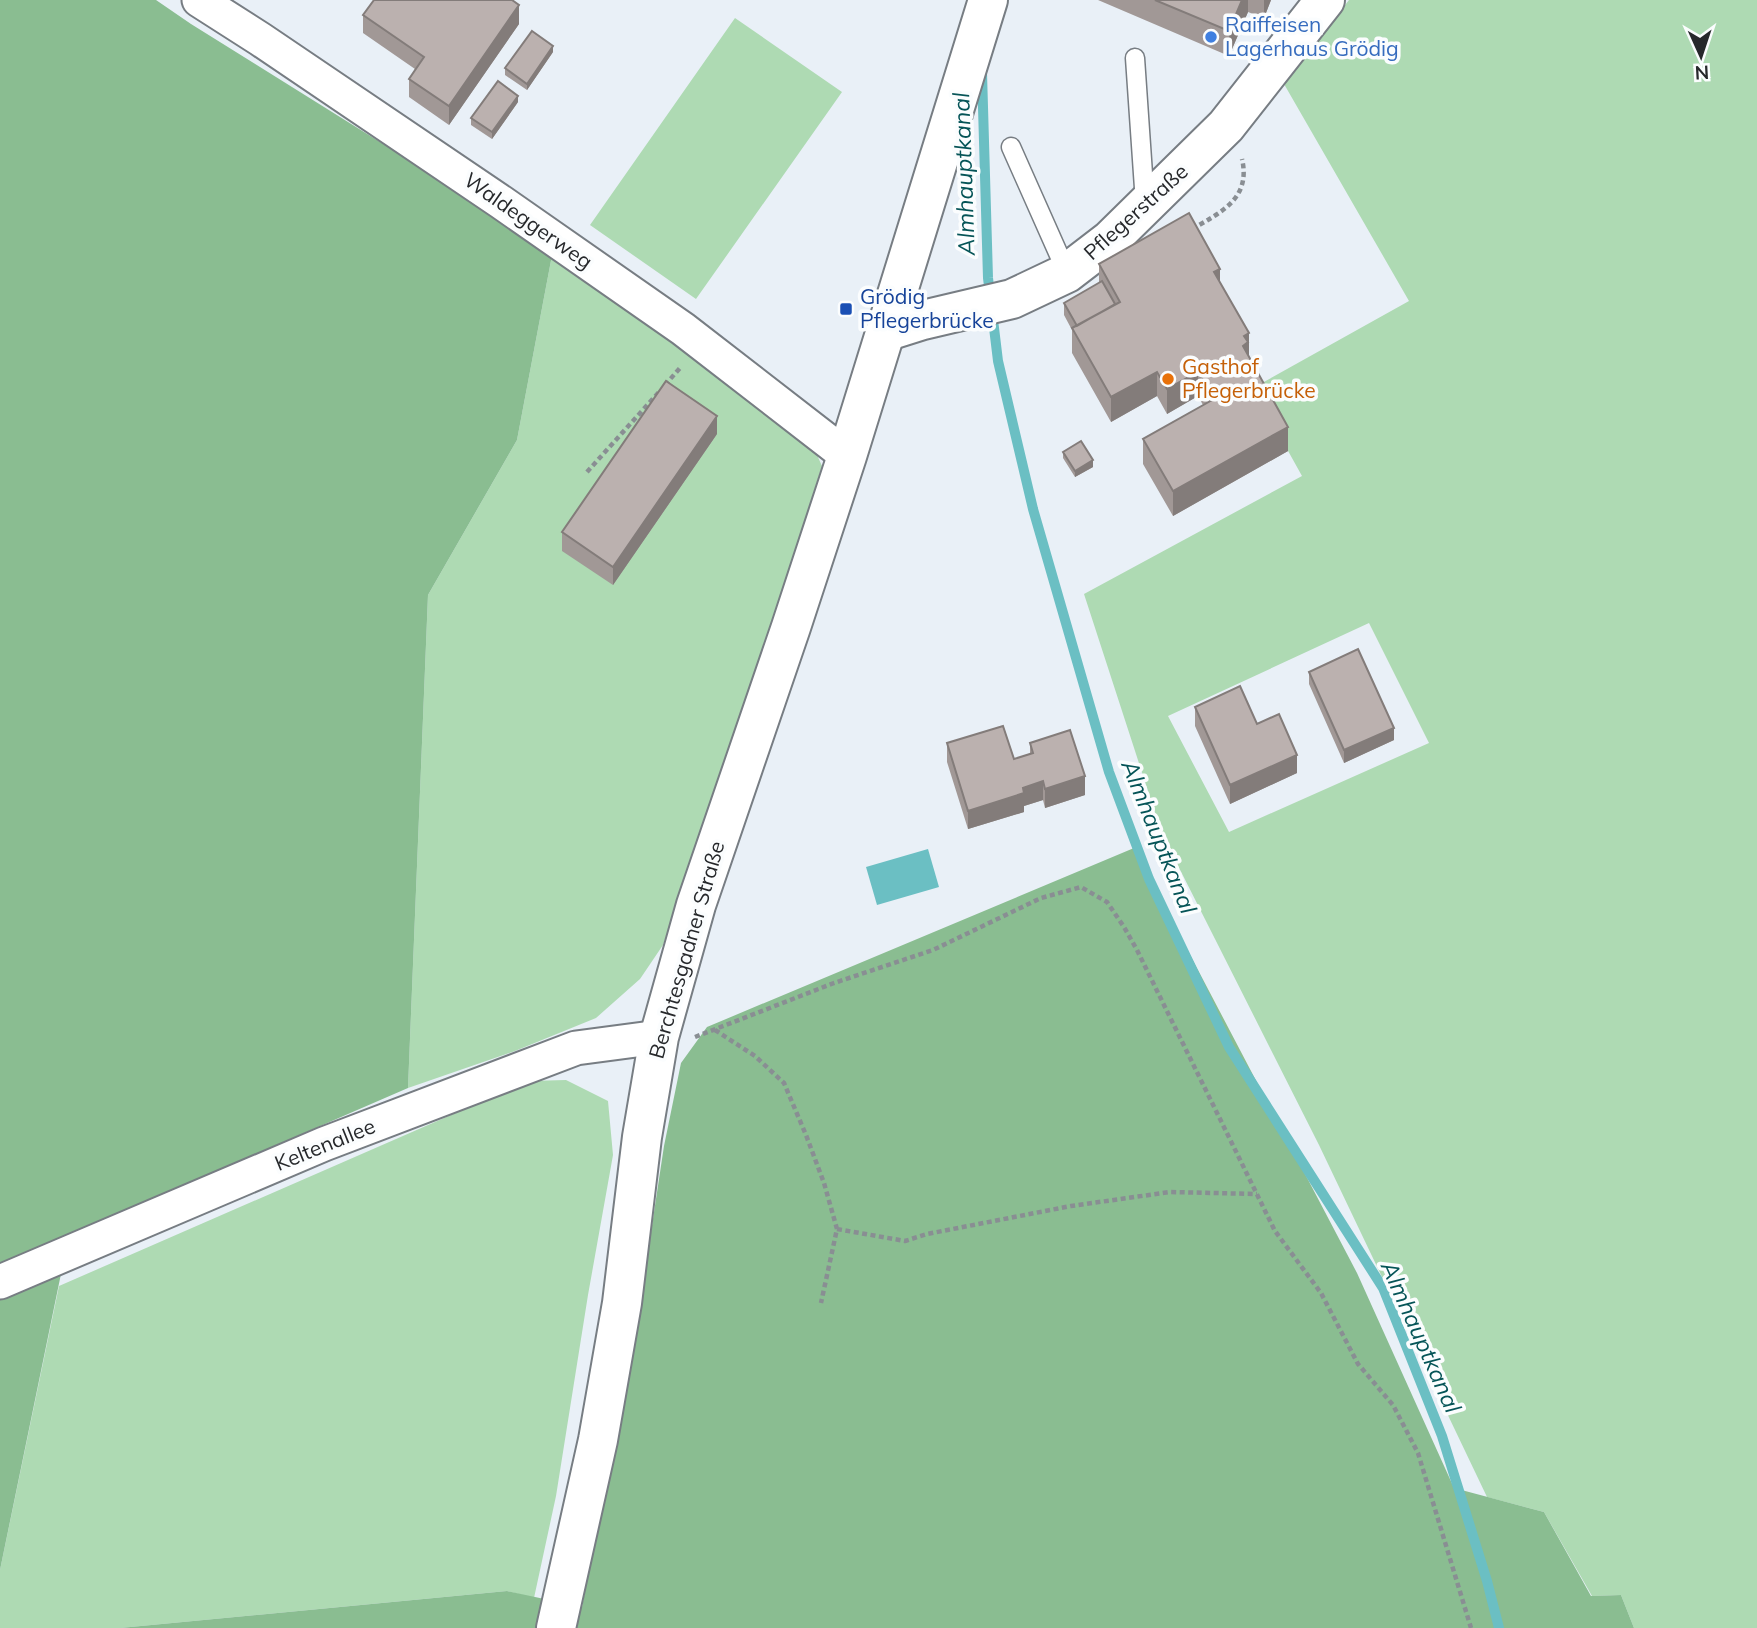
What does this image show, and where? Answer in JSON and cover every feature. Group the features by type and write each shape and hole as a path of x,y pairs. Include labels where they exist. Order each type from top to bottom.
{"main road":[{"name":"Pflegerstraße","path":"885,332 1012,299 1067,273 1110,240 1146,207 1226,126 1325,0"},
{"name":"Berchtesgadner Straße","path":"556,1628 598,1440 622,1303 642,1138 677,1037 696,905 847,456 987,3"}],"street":[{"name":"Waldeggerweg","path":"199,0 260,38 501,202 701,344 847,456"},
{"name":"Keltenallee","path":"0,1282 324,1144 576,1048 677,1037"}],"lane":[{"path":"1135,58 1146,207"},
{"path":"1011,147 1067,273"}],"path":[{"path":"587,472 701,344"},
{"path":"677,1037 714,1030 834,983 933,950 1041,898 1081,887 1107,902 1124,927 1275,1231 1321,1293 1358,1364 1393,1405 1418,1453 1471,1628"},
{"path":"714,1030 755,1056 784,1083 806,1135 837,1229 821,1303"},
{"path":"837,1229 905,1241 928,1234 1071,1206 1170,1192 1257,1195"}],"green space":[{"path":"0,0 156,0 553,250 517,440 428,595 408,1088 69,1235 0,1570"},
{"path":"1349,0 1757,0 1757,1628 1634,1628 1621,1595 1592,1596 1544,1512 1487,1497 1319,1145 1162,834 1084,594 1302,476 1253,388 1409,301 1284,84","holes":["1369,623 1429,743 1229,832 1168,716"]},
{"path":"735,18 842,92 696,299 590,225"},
{"path":"553,250 807,433 822,466 769,633 663,945 640,979 596,1018 515,1051 408,1088 428,595 517,440"},
{"path":"1134,848 1357,1273 1454,1488 1544,1512 1591,1596 1621,1595 1634,1628 120,1628 507,1591 582,1607 640,1305 664,1146 681,1063 707,1027"},
{"path":"566,1080 608,1101 613,1155 556,1496 534,1598 507,1591 120,1628 0,1628 0,1570 59,1286 529,1081"}],"water":[{"path":"928,849 939,887 877,905 866,867"}],"building":[{"path":"374,0 512,0 519,5 449,106 409,79 424,57 363,15"},
{"path":"1155,0 1242,0 1229,31"},
{"path":"532,31 553,46 527,84 505,68"},
{"path":"498,81 518,96 492,132 471,118"},
{"name":"Gasthof Pflegerbrücke","path":"1189,213 1220,269 1214,272 1249,333 1244,336 1248,342 1243,346 1288,427 1173,491 1143,439 1214,399 1198,372 1167,389 1157,372 1111,397 1072,328 1120,302 1099,264"},
{"path":"1102,281 1115,304 1077,326 1064,303"},
{"path":"666,381 717,416 613,567 562,532"},
{"path":"1081,441 1093,460 1075,471 1063,452"},
{"path":"1358,649 1394,728 1344,750 1309,672"},
{"path":"1240,686 1257,724 1279,714 1297,755 1230,785 1195,707"},
{"path":"1003,726 1014,759 1033,753 1030,743 1070,730 1085,776 1045,789 1043,781 1023,788 1024,793 968,811 947,743"}],"waterway":[{"name":"Almhauptkanal","path":"982,73 988,278 998,361 1033,509 1109,772 1149,879 1229,1047 1383,1288 1442,1436 1499,1628"}],"place":[{"name":"Raiffeisen Lagerhaus Grödig","path":"1211,37"},
{"name":"Grödig Pflegerbrücke","path":"846,309"},
{"name":"Gasthof Pflegerbrücke","path":"1168,379"}]}
